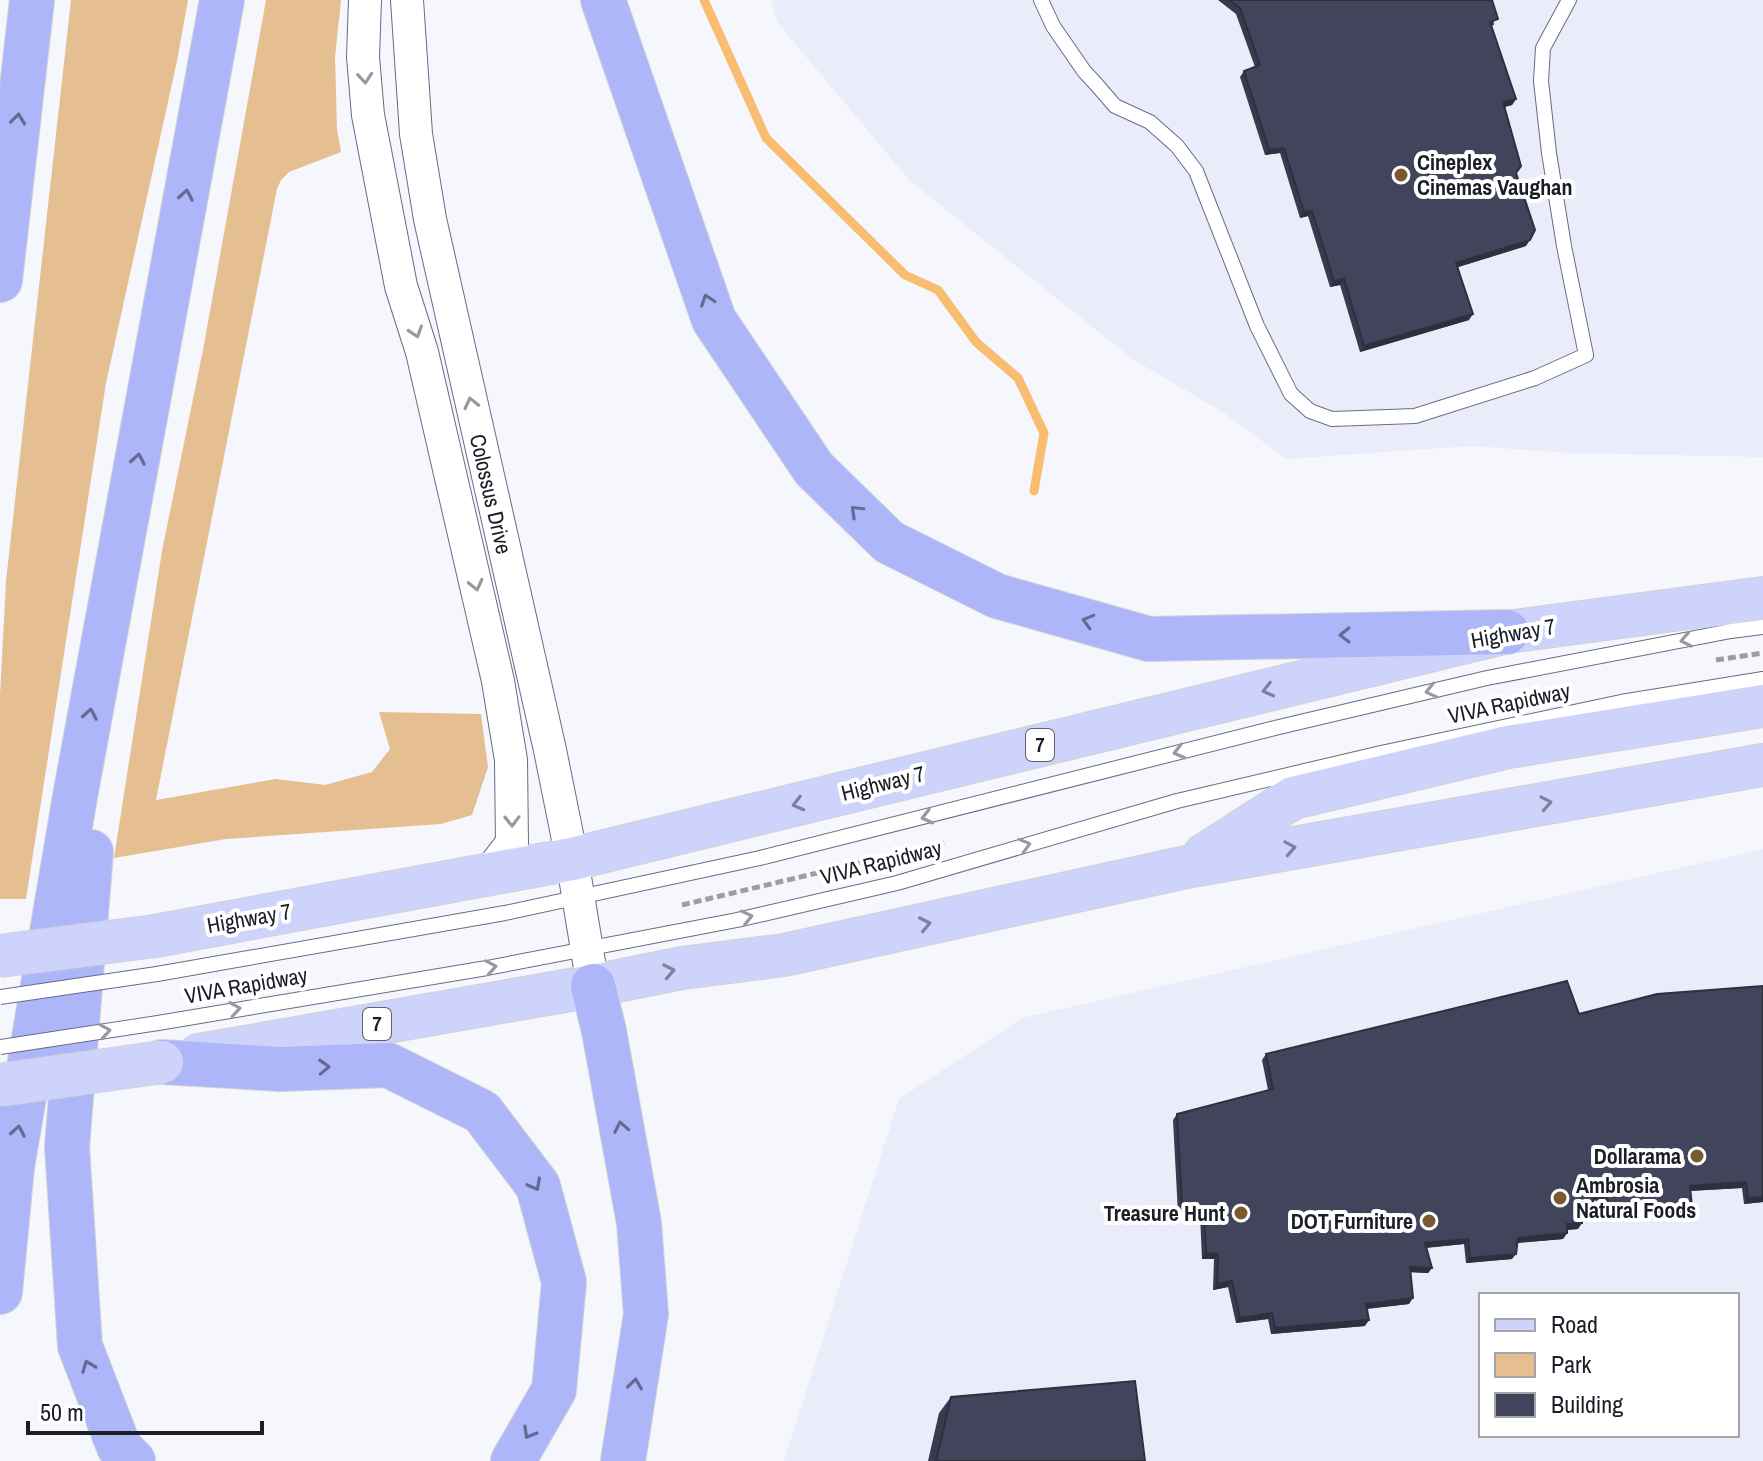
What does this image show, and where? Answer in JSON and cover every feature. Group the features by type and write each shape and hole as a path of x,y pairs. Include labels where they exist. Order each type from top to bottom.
{"highway":[{"path":"0,280 32,0"},
{"path":"0,1292 12,1167 76,791 222,0"},
{"path":"603,0 714,320 814,469 889,542 997,596 1149,639 1507,632"},
{"path":"76,791 91,855 67,1147 80,1346 119,1447 133,1461"},
{"path":"590,967 639,1223 646,1314 623,1461"},
{"path":"160,1042 281,1069 388,1065 482,1112 538,1186 564,1282 554,1390 513,1461"}],"main road":[{"name":"Highway 7","path":"0,956 156,955 488,874 575,878 1507,632 1763,598"},
{"path":"1186,867 1293,798 1508,747 1763,706"},
{"name":"7","path":"0,1085 160,1042 590,967 682,968 784,955 1186,867 1763,765"}],"street":[{"name":"Colossus Drive","path":"365,0 363,57 368,115 401,286 422,352 498,681 511,760 512,843 488,874"},
{"name":"Colossus Drive","path":"407,0 416,134 430,219 550,750 590,967"}],"lane":[{"path":"1041,0 1053,26 1105,95 1115,106 1150,122 1177,146 1196,171 1257,326 1291,394 1310,411 1332,419 1415,416 1535,378 1586,355 1561,230 1541,81 1543,48 1569,0"},
{"name":"VIVA Rapidway","path":"0,997 156,955 505,913 575,878 760,858 1279,727 1487,678 1763,627"},
{"name":"VIVA Rapidway","path":"590,967 737,920 897,883 1177,801 1381,753 1621,702 1763,679"},
{"name":"VIVA Rapidway","path":"0,1047 160,1042"}],"shaded area":[{"path":"771,0 1763,0 1763,457 1569,453 1472,446 1286,459 1224,413 1131,358 909,180 777,22"},
{"path":"1763,849 1763,1461 784,1461 899,1099 1022,1018"}],"green space":[{"path":"71,0 188,0 106,383 26,899 0,899 0,695 6,581"},
{"path":"266,0 341,0 335,57 337,129 341,152 289,172 277,189 156,800 276,779 325,785 372,772 390,749 379,712 481,714 488,767 472,815 441,824 226,839 114,858 162,551 203,350"}],"building":[{"name":"Cineplex Cinemas Vaughan","path":"1229,0 1492,0 1498,19 1490,22 1516,99 1503,102 1521,166 1516,173 1535,230 1530,240 1456,263 1473,314 1364,346 1344,279 1334,281 1312,211 1304,212 1284,148 1269,150 1244,71 1260,65 1240,8"},
{"path":"1567,981 1579,1014 1657,994 1763,986 1763,1197 1748,1198 1746,1182 1690,1186 1692,1207 1610,1211 1606,1195 1592,1195 1595,1213 1582,1213 1582,1223 1567,1224 1567,1233 1518,1238 1516,1254 1470,1258 1468,1239 1425,1243 1432,1268 1410,1267 1413,1298 1366,1304 1369,1320 1275,1328 1272,1313 1240,1318 1232,1281 1217,1284 1218,1254 1206,1253 1204,1209 1182,1208 1177,1114 1273,1089 1266,1054"},
{"path":"1135,1381 1145,1461 936,1461 951,1397"}],"waterway":[{"path":"704,0 766,138 905,275 938,290 976,342 1018,378 1044,433 1034,491"}],"place":[{"name":"Cineplex Cinemas Vaughan","path":"1401,175"},
{"name":"Dollarama","path":"1697,1156"},
{"name":"Ambrosia Natural Foods","path":"1560,1198"},
{"name":"Treasure Hunt","path":"1241,1213"},
{"name":"DOT Furniture","path":"1429,1221"}]}
